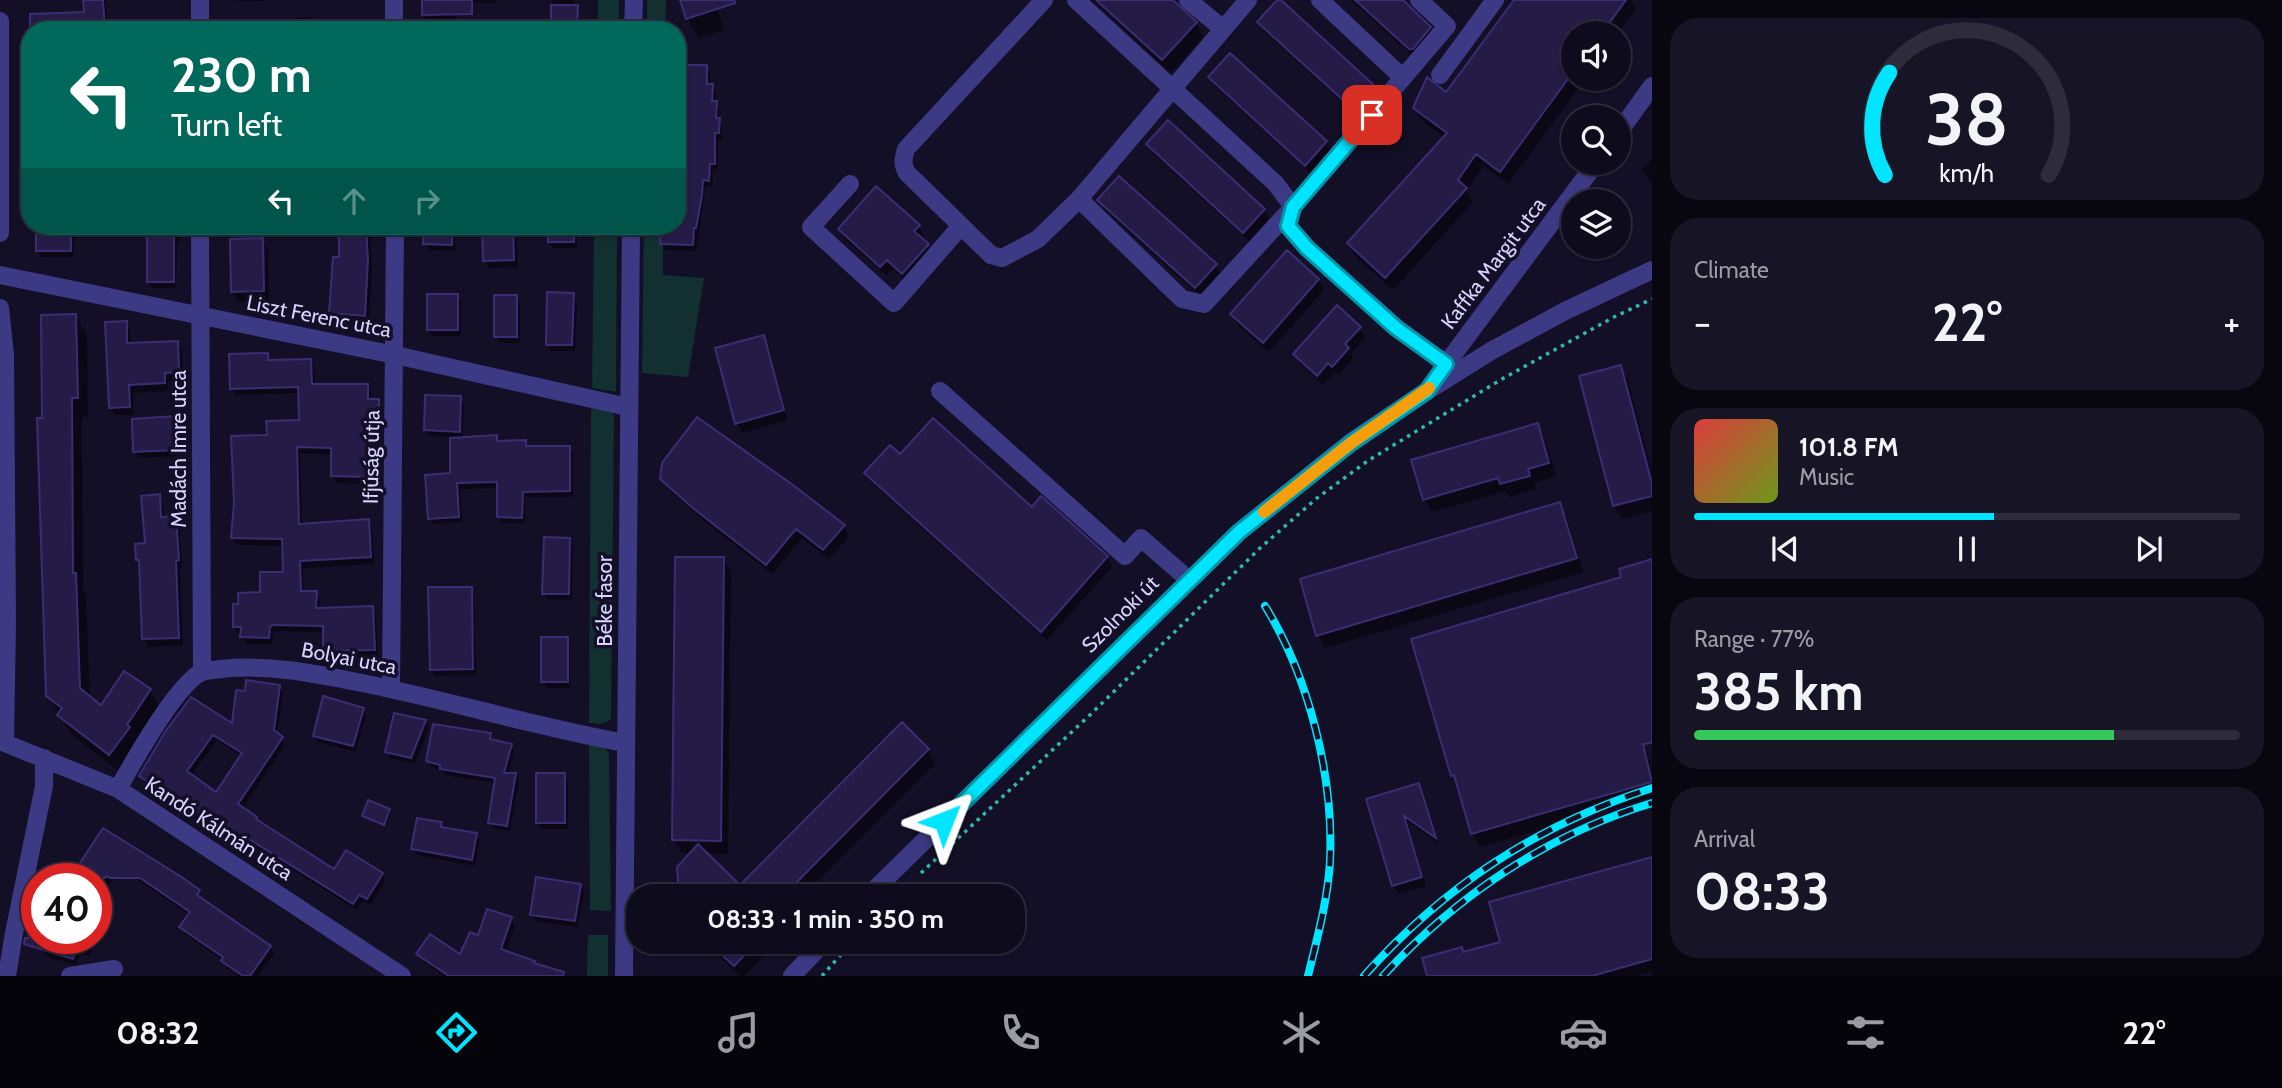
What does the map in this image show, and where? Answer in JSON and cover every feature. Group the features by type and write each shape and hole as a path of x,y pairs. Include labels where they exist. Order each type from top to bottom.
{"street":[{"path":"200,0 200,21"},
{"path":"394,0 394,21"},
{"path":"633,21 634,0"},
{"path":"1044,0 906,149 903,159 907,173 991,255 1002,258 1038,239 1079,199 1248,0"},
{"path":"1076,0 1276,184 1293,207"},
{"path":"1188,0 1223,29"},
{"path":"1320,0 1403,78"},
{"path":"1079,199 1182,299 1204,304 1293,207 1447,26 1419,0"},
{"path":"1440,75 1495,0"},
{"path":"0,21 0,233"},
{"path":"1631,115 1652,86"},
{"name":"Kaffka Margit utca","path":"1427,391 1587,175"},
{"path":"850,184 811,227 894,303 961,226"},
{"path":"1293,207 1288,226 1307,248 1396,328 1446,364"},
{"name":"Madách Imre utca","path":"200,235 202,672"},
{"name":"Ifjúság útja","path":"391,689 395,235"},
{"name":"Béke fasor","path":"624,976 631,235"},
{"name":"Szolnoki út","path":"880,884 1188,579 1239,532 1351,443 1427,391 1491,351 1565,311 1652,270"},
{"name":"Liszt Ferenc utca","path":"0,275 395,355 628,407"},
{"path":"0,308 5,355 7,607 3,742"},
{"path":"940,391 1125,556 1141,538 1188,579"},
{"name":"Bolyai utca","path":"202,672 240,667 293,670 391,689 585,736 626,743"},
{"path":"118,789 170,706 189,682 202,672"},
{"name":"Kandó Kálmán utca","path":"3,742 118,789 402,976"},
{"path":"7,976 7,932 44,786 44,758"},
{"path":"792,976 813,954"},
{"path":"69,976 114,969"}],"path":[{"path":"916,878 1092,713 1259,549 1317,498 1369,460 1502,379 1652,299"},
{"path":"822,976 841,954"}],"green space":[{"path":"598,0 619,0 619,21 598,21"},
{"path":"647,0 666,0 665,21 647,21"},
{"path":"594,235 617,235 616,392 592,388"},
{"path":"644,235 663,235 663,275 704,278 688,377 642,373"},
{"path":"591,408 609,410 614,415 611,720 601,724 589,723"},
{"path":"589,743 603,745 609,754 611,911 590,910"},
{"path":"588,935 608,935 608,976 587,976"}],"building":[{"path":"83,0 103,0 104,21 30,21 30,14 84,12"},
{"path":"422,0 472,0 472,14 422,15"},
{"path":"680,0 734,0 735,3 686,19"},
{"path":"1096,0 1173,0 1197,22 1162,60"},
{"path":"1277,0 1281,0 1376,87 1354,110 1257,22"},
{"path":"1355,0 1403,0 1431,27 1413,49 1409,49"},
{"path":"1514,0 1626,0 1611,21 1561,21 1561,88 1500,172 1476,154 1458,180 1467,188 1385,278 1347,243 1447,133 1413,108 1427,77 1446,92"},
{"path":"551,5 578,5 577,21 551,21"},
{"path":"1230,53 1327,141 1305,166 1208,77"},
{"path":"686,65 707,65 707,84 713,84 712,101 717,101 716,118 720,118 719,133 715,133 715,164 710,164 709,181 703,180 693,245 660,244 661,235 686,235"},
{"path":"1168,120 1265,209 1243,233 1146,144"},
{"path":"1119,176 1217,264 1195,288 1097,200"},
{"path":"876,186 920,225 914,231 929,244 902,274 887,260 880,267 838,229"},
{"path":"36,235 71,235 71,251 36,251"},
{"path":"147,235 174,235 174,282 147,282"},
{"path":"339,235 367,235 365,316 329,313 333,257 339,257"},
{"path":"424,235 453,235 452,245 423,244"},
{"path":"482,235 513,235 514,260 483,261"},
{"path":"548,235 574,235 574,242 548,242"},
{"path":"263,238 264,291 231,292 230,239"},
{"path":"1287,250 1319,279 1263,343 1230,314"},
{"path":"547,292 574,293 572,345 546,345"},
{"path":"427,294 458,294 458,330 427,330"},
{"path":"494,295 517,295 517,337 494,337"},
{"path":"1337,305 1361,327 1345,344 1349,348 1332,367 1328,363 1317,376 1293,354"},
{"path":"76,314 78,398 72,398 73,573 76,573 80,688 101,705 124,671 151,689 127,725 130,727 109,755 57,715 62,708 46,696 37,418 42,418 41,315"},
{"path":"127,321 127,343 178,341 179,372 165,373 165,383 129,385 130,407 109,408 105,322"},
{"path":"764,335 784,410 735,424 715,348"},
{"path":"268,353 268,360 311,359 312,384 368,384 368,399 379,399 379,418 368,418 367,477 331,476 331,448 297,447 299,524 369,519 371,557 300,561 301,591 317,591 316,608 373,606 375,650 323,651 323,626 273,625 270,627 269,638 240,637 241,627 233,627 233,604 238,604 238,593 260,592 260,572 283,572 282,539 231,538 234,503 231,436 267,435 266,421 299,420 298,387 230,389 229,354"},
{"path":"1621,365 1652,484 1652,496 1613,506 1579,376"},
{"path":"425,395 461,396 460,432 424,430"},
{"path":"176,416 177,450 133,452 132,419"},
{"path":"697,417 845,525 823,550 796,529 766,565 660,479 662,463"},
{"path":"933,418 1032,507 1041,496 1108,556 1041,632 864,473 890,445 900,454"},
{"path":"1538,423 1549,463 1528,469 1530,476 1500,484 1498,478 1423,500 1411,460"},
{"path":"497,435 497,441 526,440 526,446 570,446 570,491 523,492 522,518 497,517 497,482 457,483 459,517 428,519 425,475 450,473 450,438"},
{"path":"160,494 161,517 176,516 179,638 142,639 139,560 136,560 135,544 145,543 141,496"},
{"path":"1560,502 1577,558 1316,636 1300,579"},
{"path":"544,537 570,538 569,594 542,594"},
{"path":"675,557 724,557 721,841 672,840"},
{"path":"1652,559 1652,743 1643,744 1652,782 1471,834 1411,639 1621,577 1619,569"},
{"path":"428,587 472,587 473,669 430,670"},
{"path":"541,637 568,637 568,682 541,682"},
{"path":"246,680 280,685 274,730 283,737 238,804 257,817 256,819 334,869 346,850 383,873 367,899 359,895 353,904 244,836 241,841 139,776 165,732 191,697 232,723 236,690 245,691","holes":["213,735 242,753 216,792 187,771"]},
{"path":"323,696 364,708 353,746 313,736"},
{"path":"394,713 426,720 411,758 385,752"},
{"path":"902,722 929,749 795,884 741,884"},
{"path":"433,724 491,733 490,739 512,744 504,773 516,773 507,826 488,823 495,778 440,769 440,765 426,761"},
{"path":"536,773 565,773 565,823 536,823"},
{"path":"1419,783 1436,838 1404,816 1422,877 1392,886 1366,799"},
{"path":"368,800 390,809 384,825 362,816"},
{"path":"417,818 442,822 441,827 477,833 472,860 411,849"},
{"path":"103,828 200,890 197,895 271,946 250,976 243,976 221,961 223,957 179,927 190,912 140,878 112,878 112,863 80,863"},
{"path":"698,844 739,884 678,884 677,867"},
{"path":"1652,857 1652,959 1592,976 1427,976 1422,958 1462,947 1463,952 1500,942 1489,902"},
{"path":"536,877 581,884 575,921 530,915"},
{"path":"487,909 512,917 501,949 564,972 563,976 449,976 416,954 430,934 460,954 470,932 478,935"},
{"path":"57,954 74,954 73,959"},
{"path":"721,954 746,954 734,966"}],"railway":[{"path":"1265,606 1281,634 1306,696 1316,729 1328,796 1329,875 1322,919 1308,976"},
{"path":"1364,976 1427,914 1495,862 1570,820 1652,788"},
{"path":"1383,976 1441,920 1506,871 1576,832 1652,803"}],"slow traffic":[{"path":"1264,512 1351,443 1429,388"}],"route":[{"path":"944,821 1188,579 1239,532 1351,443 1427,391 1446,364 1396,328 1307,248 1288,226 1293,207 1372,115"}]}
